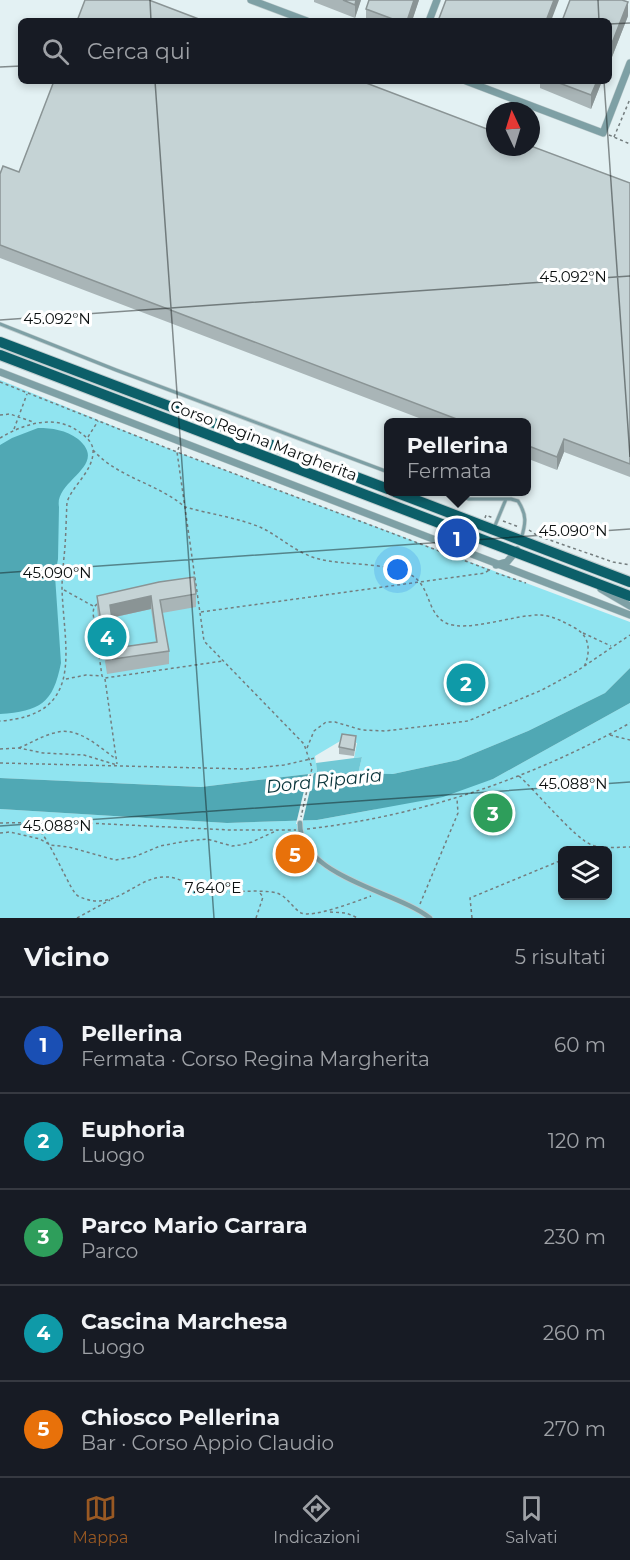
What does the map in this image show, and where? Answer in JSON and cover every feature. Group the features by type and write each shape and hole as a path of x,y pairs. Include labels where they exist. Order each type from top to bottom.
{"main road":[{"name":"Corso Regina Margherita","path":"0,342 384,487"},
{"name":"Corso Regina Margherita","path":"0,355 630,596"},
{"path":"405,496 494,530 522,534 630,582"}],"street":[{"path":"251,0 299,18"},
{"path":"430,18 437,0"},
{"path":"474,84 603,133 630,63"},
{"name":"Corso Regina Margherita","path":"0,372 182,441 492,568 630,615"},
{"path":"492,568 507,562 516,553 522,534"},
{"name":"Corso Regina Margherita","path":"576,575 630,606"},
{"path":"615,576 630,575"},
{"path":"300,823 304,840 318,860 343,876 430,918"}],"lane":[{"path":"0,324 127,375 384,471"},
{"path":"454,496 469,500 518,501 527,522 522,534"},
{"path":"494,530 506,499"}],"path":[{"path":"614,137 630,99"},
{"path":"603,133 630,144"},
{"path":"0,382 177,452 492,568 532,586"},
{"path":"13,430 31,384"},
{"path":"0,415 10,414 35,423"},
{"path":"87,438 98,421"},
{"path":"0,438 13,430 35,423 48,422 76,429 87,438 93,450 104,462 176,500 184,507 262,528 299,552 319,559 408,573 422,582 434,612 446,623 472,625 512,617 543,615 561,620 608,646 612,646"},
{"name":"Corso Regina Margherita","path":"177,452 182,441"},
{"path":"0,721 24,719 40,712 52,702 65,679 66,647 62,588 67,502 71,492 91,463 93,450"},
{"path":"177,452 204,641 304,744 312,768 300,823"},
{"path":"486,515 498,519 522,534 538,536 612,562 630,565"},
{"path":"200,612 485,573 492,568"},
{"path":"62,588 94,607"},
{"path":"100,602 94,607 93,613 102,676"},
{"path":"583,632 587,640 588,651 584,667"},
{"path":"306,749 314,731 326,722 362,730 385,731 468,721 525,699 584,667 630,635"},
{"path":"65,679 86,675 105,678 224,661"},
{"path":"105,678 117,766"},
{"path":"0,823 66,822 230,830 300,830 352,823 424,808 457,798 519,775 609,735 630,723"},
{"path":"18,748 55,732 71,731 89,740 116,759"},
{"path":"609,735 630,740"},
{"path":"0,749 18,748 43,753 84,755 117,766"},
{"path":"0,763 245,769 284,765 315,758"},
{"path":"519,775 575,833 592,845 606,848 630,847"},
{"path":"417,910 458,813 457,798"},
{"path":"33,823 40,829 50,845 76,895 91,900 112,898 129,892 146,881 166,876 211,891 274,892 282,895 304,914 310,915 384,894"},
{"path":"0,833 10,832 40,839 50,845 69,847 115,860 134,857 160,846 187,841 207,839 232,846 240,845 274,833 279,829"},
{"path":"472,918 470,898 558,862"},
{"path":"256,918 263,897 260,892"},
{"path":"77,918 112,898"},
{"path":"326,912 346,913 358,918"},
{"path":"303,918 304,914"}],"shaded area":[{"path":"0,380 177,452 630,622 630,668 605,693 528,731 458,760 393,774 358,774 362,757 354,758 357,743 342,740 315,756 317,773 201,787 0,778"},
{"path":"630,703 630,918 0,918 0,809 227,823 317,820 372,810 493,779"},
{"path":"362,757 358,774 317,773 316,763"}],"water":[{"path":"38,428 69,433 86,449 88,457 85,465 60,497 58,559 55,576 61,663 54,688 42,703 25,711 0,714 0,445"},
{"name":"Dora Riparia","path":"630,668 630,703 493,779 443,797 317,820 227,823 0,809 0,778 201,787 317,773 393,774 458,760 528,731 605,693"}],"pier":[{"path":"314,773 302,824 296,824 308,774"}],"building":[{"path":"85,0 149,0 196,18 78,18"},
{"path":"343,0 356,0 355,5"},
{"path":"369,0 414,0 408,18 390,18 366,9"},
{"path":"446,0 554,0 547,18 439,18"},
{"path":"570,0 628,2 612,43 612,18 563,18"},
{"path":"53,84 369,84 486,129 486,156 540,156 540,149 630,183 630,464 564,439 557,457 531,447 531,418 454,418 0,245 0,174 3,166 19,172"},
{"path":"562,84 596,84 591,95"},
{"path":"194,577 196,594 160,600 169,651 107,660 97,596 159,582","holes":["151,596 157,642 116,648 110,605"]},
{"path":"342,734 356,736 354,750 339,747"}],"place":[{"name":"Pellerina","path":"457,538"},
{"name":"Cascina Marchesa","path":"107,637"},
{"name":"Euphoria","path":"466,683"},
{"name":"Parco Mario Carrara","path":"493,813"},
{"name":"Chiosco Pellerina","path":"295,854"}]}
